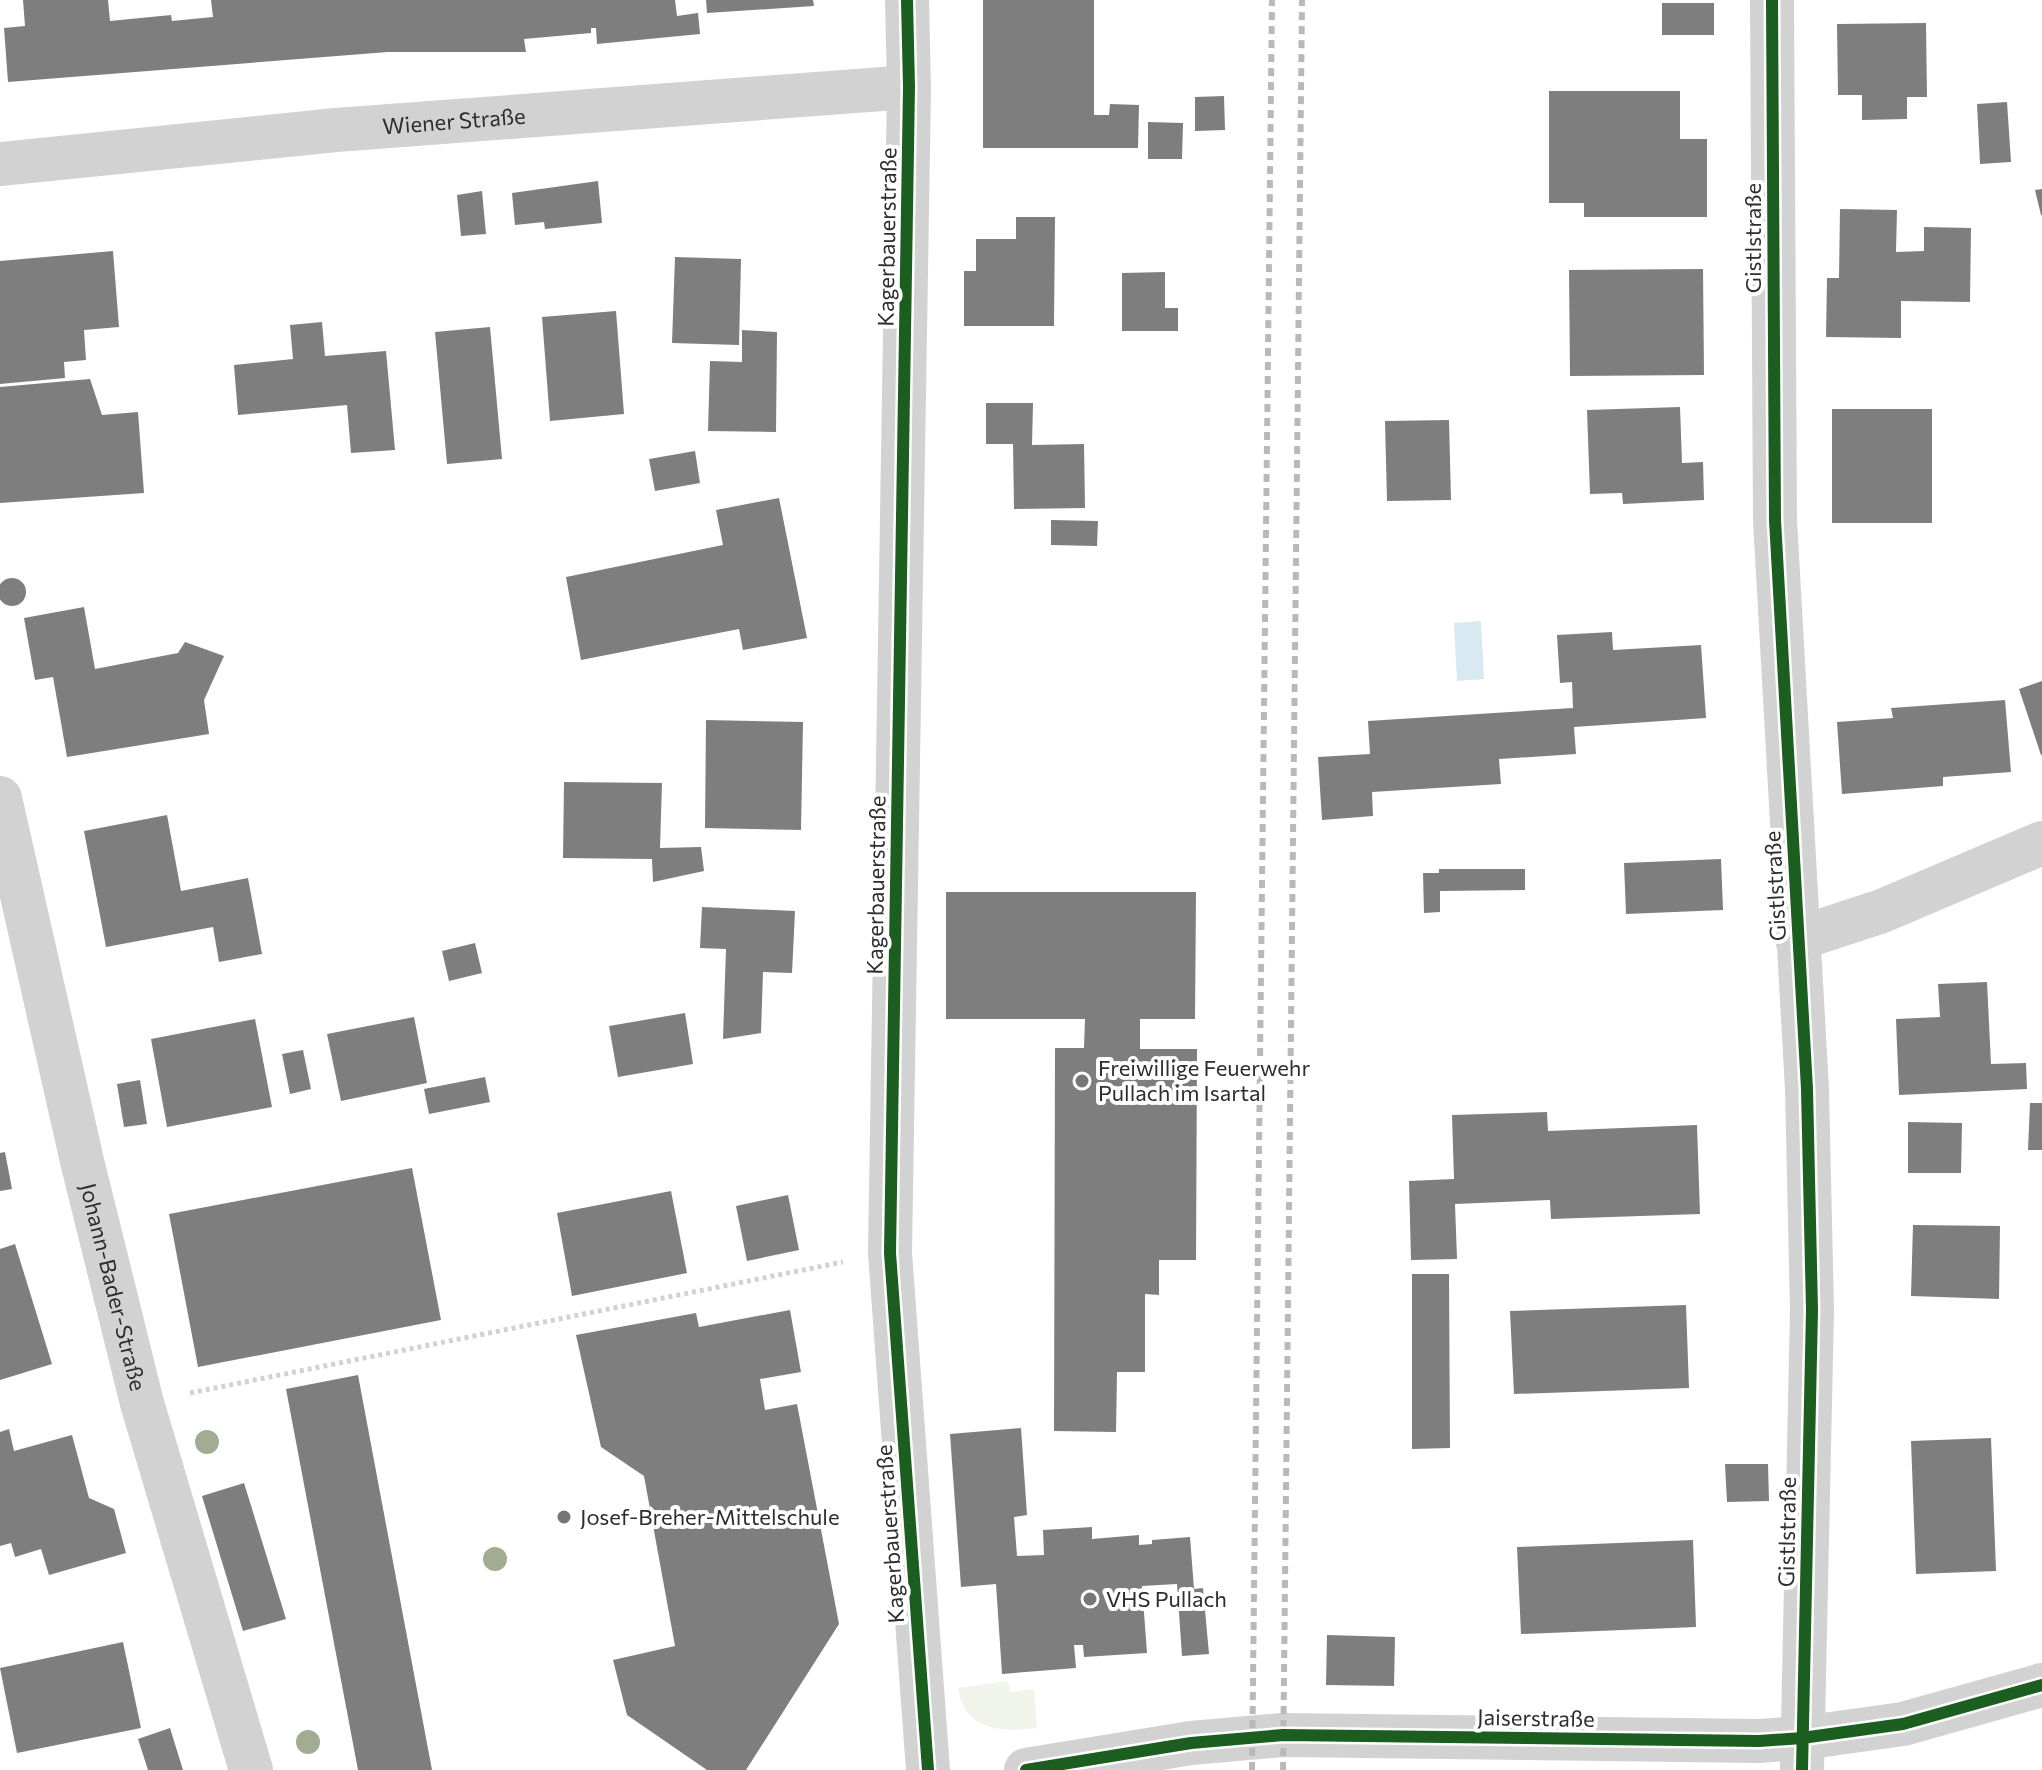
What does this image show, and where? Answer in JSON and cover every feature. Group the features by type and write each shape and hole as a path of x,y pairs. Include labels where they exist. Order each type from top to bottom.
{"street":[{"name":"Kagerbauerstraße","path":"907,0 909,87 890,1253 928,1770"},
{"name":"Gistlstraße","path":"1772,0 1775,520 1807,1089 1812,1310 1802,1754"},
{"name":"Wiener Straße","path":"0,164 336,130 909,87"},
{"name":"Johann-Bader-Straße","path":"0,798 82,1161 142,1403 251,1770"},
{"path":"1797,939 1882,911 2042,843"},
{"name":"Jaiserstraße","path":"1026,1770 1191,1743 1283,1735 1759,1741 1802,1754 2042,1685"}],"path":[{"path":"142,1403 890,1253"}],"shaded area":[{"path":"1481,621 1484,679 1457,681 1454,623"},
{"path":"1007,1681 1011,1692 1034,1689 1037,1728 998,1729 977,1721 968,1713 958,1688"}],"building":[{"path":"23,0 108,0 110,21 171,15 172,21 213,17 211,0 675,0 677,16 698,13 700,34 597,44 596,28 591,28 591,33 524,39 526,52 388,52 8,82 4,28 25,26"},
{"path":"706,0 813,0 814,6 707,13"},
{"path":"983,0 1094,0 1094,115 1109,115 1110,104 1139,105 1138,148 983,148"},
{"path":"1662,3 1714,3 1714,35 1662,35"},
{"path":"1926,23 1927,97 1907,97 1907,119 1862,120 1862,95 1838,95 1837,24"},
{"path":"1549,91 1680,91 1680,139 1707,139 1707,217 1584,217 1584,203 1549,203"},
{"path":"1224,96 1225,130 1195,131 1195,97"},
{"path":"2007,102 2011,162 1980,164 1977,104"},
{"path":"1148,122 1183,123 1182,159 1148,159"},
{"path":"598,181 602,223 545,229 544,222 515,225 512,193"},
{"path":"2042,189 2042,215 2041,215 2035,190"},
{"path":"482,191 486,234 461,236 457,195"},
{"path":"1840,209 1897,210 1896,252 1924,251 1924,227 1971,228 1970,302 1901,301 1901,338 1826,337 1827,278 1839,278"},
{"path":"1016,217 1055,217 1054,326 964,326 964,271 976,271 976,239 1016,239"},
{"path":"113,251 119,327 84,330 86,360 64,362 65,378 0,384 0,261"},
{"path":"675,257 741,259 739,345 672,343"},
{"path":"1703,269 1704,375 1570,376 1569,270"},
{"path":"1165,272 1165,308 1178,308 1178,331 1122,331 1122,273"},
{"path":"616,311 624,414 550,421 542,317"},
{"path":"322,322 325,356 386,351 395,450 351,453 347,405 238,415 234,365 293,359 290,325"},
{"path":"490,327 502,459 447,464 435,332"},
{"path":"742,330 777,332 776,432 708,431 710,361 742,362"},
{"path":"90,379 102,415 138,412 144,493 0,503 0,387"},
{"path":"986,403 1033,403 1032,445 1084,444 1085,508 1014,509 1013,444 986,444"},
{"path":"1680,407 1682,463 1703,462 1704,500 1623,504 1622,493 1590,494 1587,410"},
{"path":"1832,409 1932,409 1932,523 1832,523"},
{"path":"1449,420 1451,500 1387,501 1385,421"},
{"path":"695,451 700,483 655,491 649,459"},
{"path":"779,498 807,638 743,650 739,629 581,660 566,577 723,545 716,510"},
{"path":"1051,520 1098,521 1097,546 1051,545"},
{"path":"12,578 22,582 26,592 22,602 12,606 2,602 -2,592 2,582"},
{"path":"84,607 95,669 178,653 185,642 224,656 204,700 209,734 67,757 53,677 35,680 24,618"},
{"path":"1612,632 1613,650 1701,645 1706,718 1574,727 1576,754 1499,759 1501,784 1372,792 1373,816 1322,820 1318,757 1370,754 1368,721 1573,708 1572,682 1560,683 1557,635"},
{"path":"2042,681 2042,755 2041,755 2019,689"},
{"path":"2005,700 2011,772 1943,777 1943,786 1842,794 1837,722 1893,718 1891,708"},
{"path":"706,720 803,722 801,830 705,828"},
{"path":"564,782 662,783 660,848 701,847 704,871 653,882 652,859 563,858"},
{"path":"167,815 181,891 248,878 262,954 219,962 213,927 106,947 84,831"},
{"path":"1721,859 1723,910 1626,914 1624,863"},
{"path":"1439,869 1525,869 1525,890 1440,891 1440,912 1424,913 1423,873 1439,873"},
{"path":"946,892 1196,892 1195,1019 1140,1019 1140,1049 1197,1049 1196,1260 1159,1260 1159,1295 1145,1294 1145,1372 1117,1372 1116,1432 1054,1431 1055,1048 1084,1048 1085,1019 946,1019"},
{"path":"702,907 795,911 792,973 763,972 761,1033 723,1039 726,949 700,948"},
{"path":"475,943 482,973 449,981 442,951"},
{"path":"1987,982 1991,1064 2026,1063 2027,1089 1899,1095 1896,1019 1940,1017 1938,984"},
{"path":"685,1013 693,1064 618,1077 609,1026"},
{"path":"414,1017 427,1083 341,1101 327,1034"},
{"path":"255,1019 272,1107 167,1127 151,1039"},
{"path":"303,1050 311,1089 290,1094 282,1054"},
{"path":"485,1077 490,1102 429,1114 424,1089"},
{"path":"140,1080 147,1124 124,1127 117,1084"},
{"path":"2030,1103 2042,1103 2042,1150 2028,1150"},
{"path":"1547,1112 1548,1131 1697,1125 1700,1214 1551,1219 1550,1200 1455,1204 1457,1259 1411,1260 1409,1181 1454,1179 1452,1115"},
{"path":"1908,1122 1962,1123 1961,1173 1908,1173"},
{"path":"5,1152 12,1189 0,1191 0,1153"},
{"path":"412,1168 441,1320 198,1367 169,1214"},
{"path":"671,1191 687,1273 572,1296 557,1213"},
{"path":"788,1195 799,1250 747,1261 736,1206"},
{"path":"1913,1225 2000,1226 1999,1299 1911,1296"},
{"path":"15,1244 52,1364 0,1380 0,1249"},
{"path":"1412,1274 1449,1274 1450,1448 1412,1449"},
{"path":"1686,1305 1689,1388 1514,1394 1510,1311"},
{"path":"790,1310 801,1372 760,1379 765,1410 797,1404 839,1624 746,1770 707,1770 627,1715 613,1660 675,1646 644,1476 601,1447 576,1335 696,1313 699,1327"},
{"path":"358,1375 432,1770 358,1770 286,1389"},
{"path":"1021,1428 1027,1515 1014,1517 1017,1556 1044,1555 1043,1530 1092,1527 1092,1539 1139,1535 1139,1545 1152,1544 1152,1540 1190,1537 1194,1589 1203,1588 1209,1654 1182,1656 1177,1584 1142,1586 1147,1653 1084,1657 1083,1645 1074,1645 1076,1668 1002,1674 996,1584 961,1587 950,1434"},
{"path":"9,1429 14,1451 72,1435 89,1498 114,1509 126,1553 49,1575 41,1549 15,1557 11,1543 0,1546 0,1432"},
{"path":"1991,1438 1996,1571 1916,1574 1911,1441"},
{"path":"1725,1464 1768,1464 1769,1501 1727,1502"},
{"path":"244,1483 286,1619 243,1631 202,1496"},
{"path":"1693,1540 1696,1627 1521,1634 1517,1547"},
{"path":"1327,1635 1395,1637 1394,1686 1326,1685"},
{"path":"123,1642 141,1728 17,1753 0,1668"},
{"path":"170,1728 183,1770 148,1770 138,1739"}],"railway":[{"path":"1252,1770 1272,0"},
{"path":"1283,1770 1302,0"}],"cycle path":[{"path":"907,0 909,87 890,1253 928,1770"},
{"path":"1772,0 1775,520 1807,1089 1812,1310 1802,1770"},
{"path":"1026,1770 1191,1743 1283,1735 1759,1741 1802,1738 1903,1724 2042,1685"}],"place":[{"name":"Freiwillige Feuerwehr Pullach im Isartal","path":"1082,1081"},
{"name":"Josef-Breher-Mittelschule","path":"564,1517"},
{"name":"VHS Pullach","path":"1090,1599"}]}
